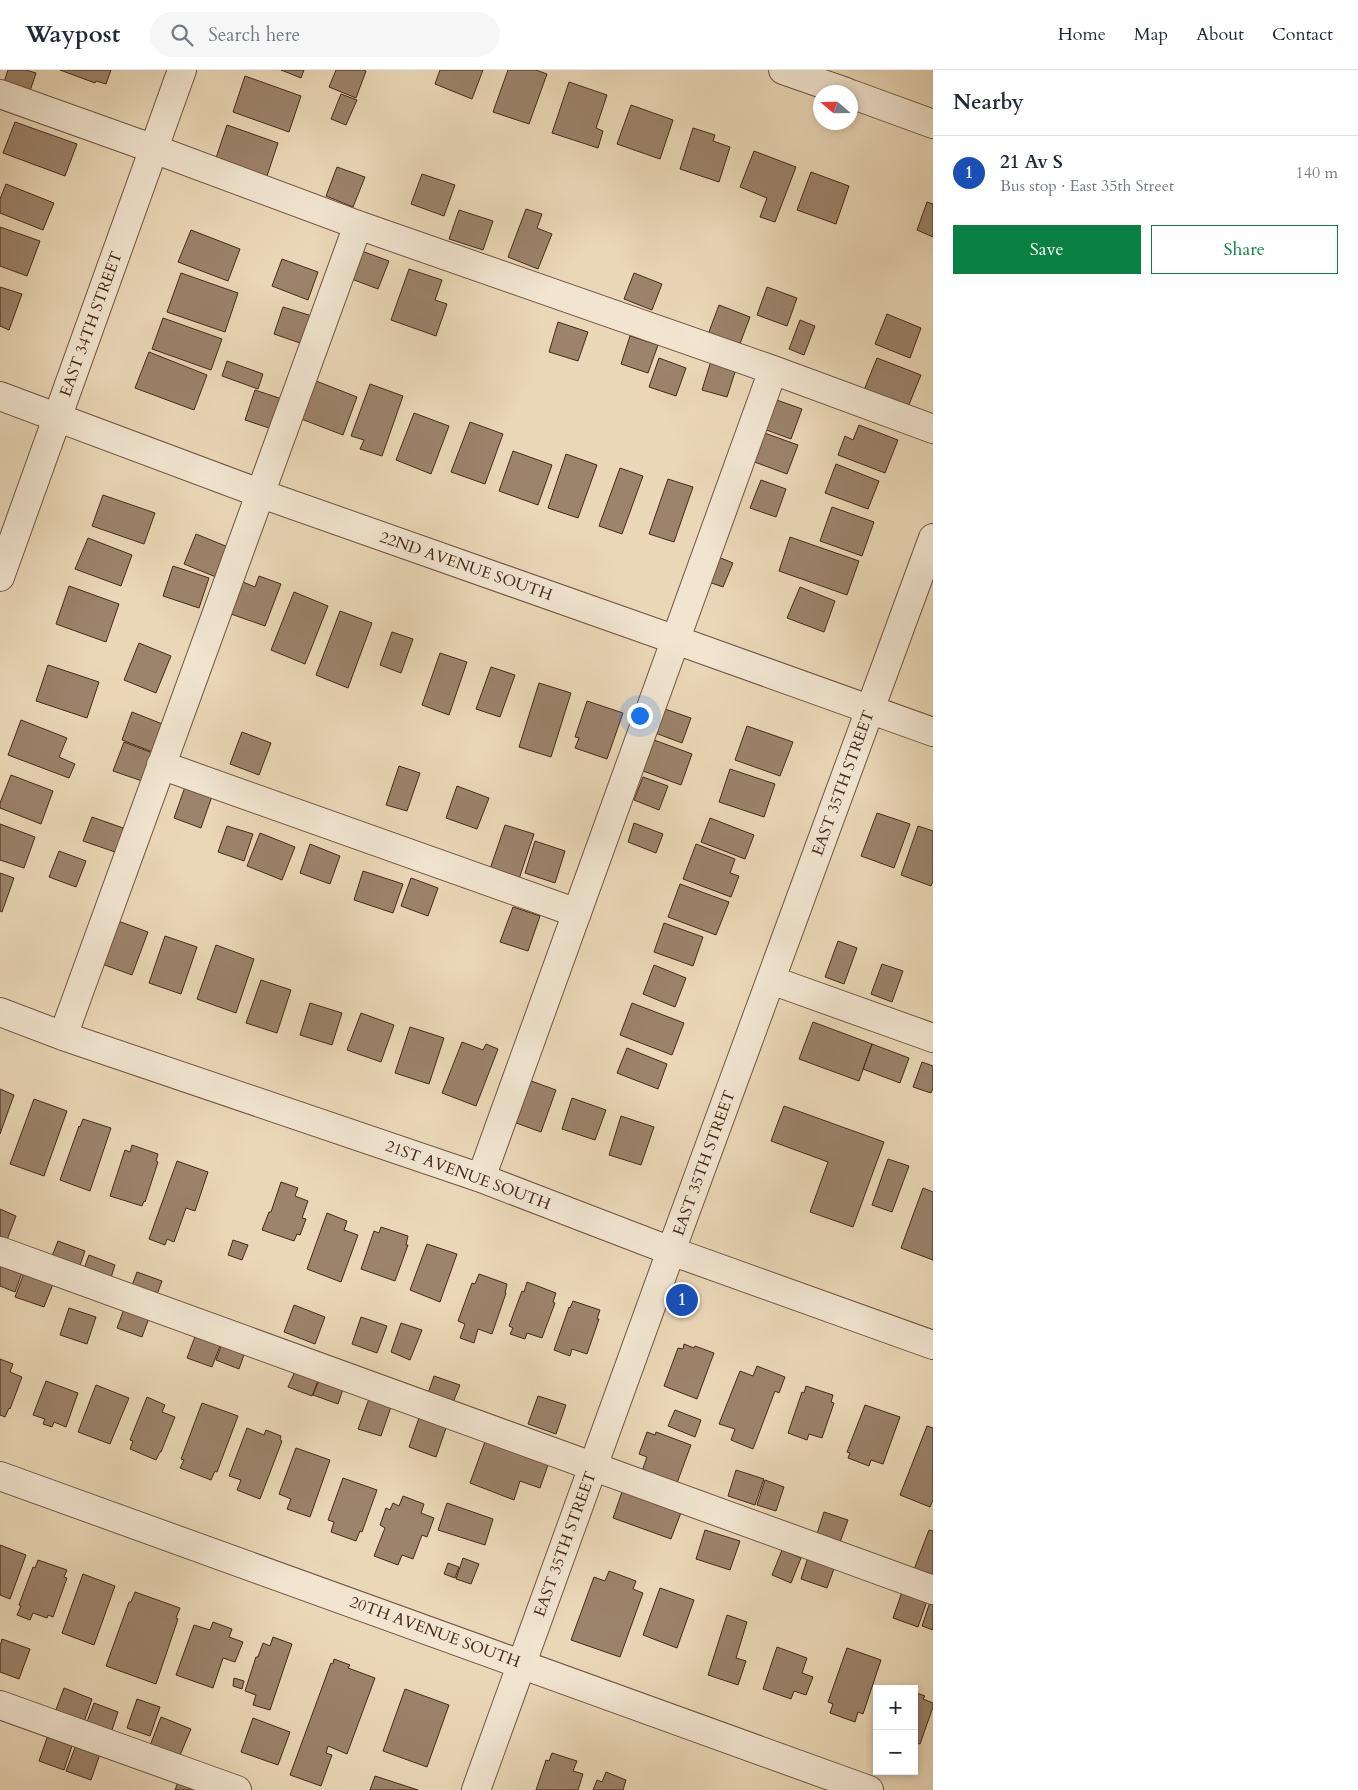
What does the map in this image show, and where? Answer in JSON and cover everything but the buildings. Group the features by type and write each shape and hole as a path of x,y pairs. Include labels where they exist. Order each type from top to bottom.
{"street":[{"name":"EAST 34TH STREET","path":"0,577 182,70"},
{"path":"783,70 826,85"},
{"path":"0,94 358,225 773,370 933,429"},
{"path":"858,97 933,124"},
{"path":"63,1036 358,225"},
{"path":"480,1178 773,370"},
{"name":"22ND AVENUE SOUTH","path":"0,396 259,493 933,732"},
{"name":"EAST 35TH STREET","path":"476,1790 671,1250 933,538"},
{"path":"161,765 577,913"},
{"path":"771,980 933,1038"},
{"name":"21ST AVENUE SOUTH","path":"0,1012 63,1036 480,1178 933,1345"},
{"path":"0,1251 933,1590"},
{"name":"20TH AVENUE SOUTH","path":"0,1476 869,1790"},
{"path":"0,1706 237,1790"}],"place":[{"name":"21 Av S","path":"682,1300"}]}
